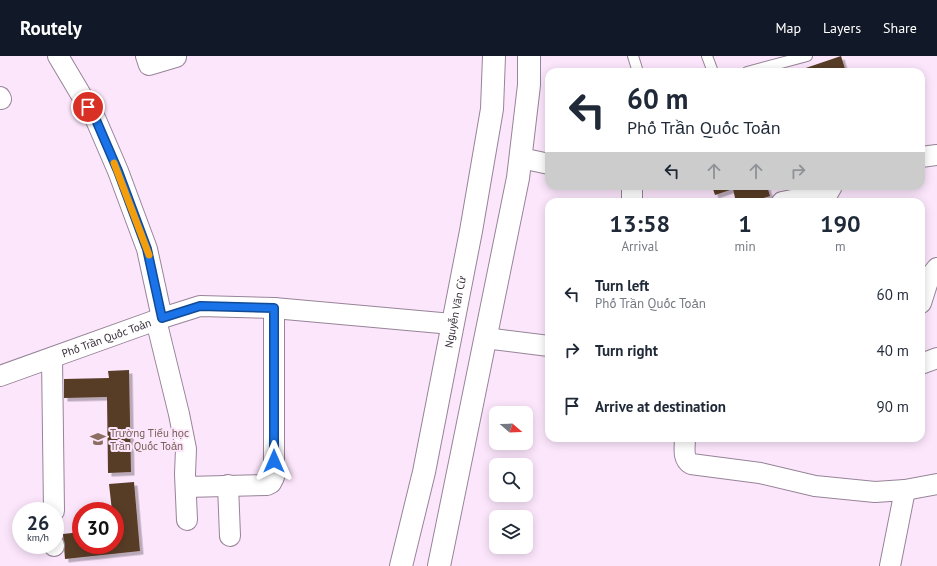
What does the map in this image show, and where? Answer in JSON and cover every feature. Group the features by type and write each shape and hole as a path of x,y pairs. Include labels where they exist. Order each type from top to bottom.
{"main road":[{"name":"Nguyễn Văn Cừ","path":"401,566 424,472 471,230 492,109 494,56"},
{"path":"439,566 518,178 529,85 529,56"}],"street":[{"path":"58,56 96,120 118,171 147,249 159,319 186,449 187,520"},
{"path":"146,56 149,65 176,57"},
{"path":"925,156 937,155"},
{"path":"520,158 545,163"},
{"path":"806,198 829,194"},
{"path":"925,290 929,278 937,268"},
{"name":"Phố Trần Quốc Toản","path":"0,376 159,319 200,306 274,308 452,324"},
{"path":"186,486 267,485 271,483 274,477 274,308"},
{"path":"485,338 545,346"},
{"path":"52,358 54,502"},
{"path":"925,362 937,358"},
{"path":"685,442 685,458 691,464 760,473 815,486 875,492 905,490 937,484"},
{"path":"228,485 230,536"},
{"path":"890,566 905,490"}],"lane":[{"path":"632,56 636,68"},
{"path":"707,56 712,68"},
{"path":"762,68 807,56"}],"building":[{"path":"841,56 845,68 806,68"},
{"path":"713,190 730,190 715,195"},
{"path":"733,190 768,190 770,196 763,198 735,198"},
{"path":"129,370 131,472 108,473 107,397 64,398 64,379 109,378 108,371"},
{"path":"134,482 140,551 124,553 124,502 111,502 109,484"},
{"path":"72,533 72,554 112,554 65,559 64,534"}],"slow traffic":[{"path":"114,163 149,255"}],"place":[{"name":"Trường Tiểu học Trần Quốc Toản","path":"98,439"}],"route":[{"path":"88,107 96,120 118,171 147,249 162,318 200,306 274,308 274,461"}]}
